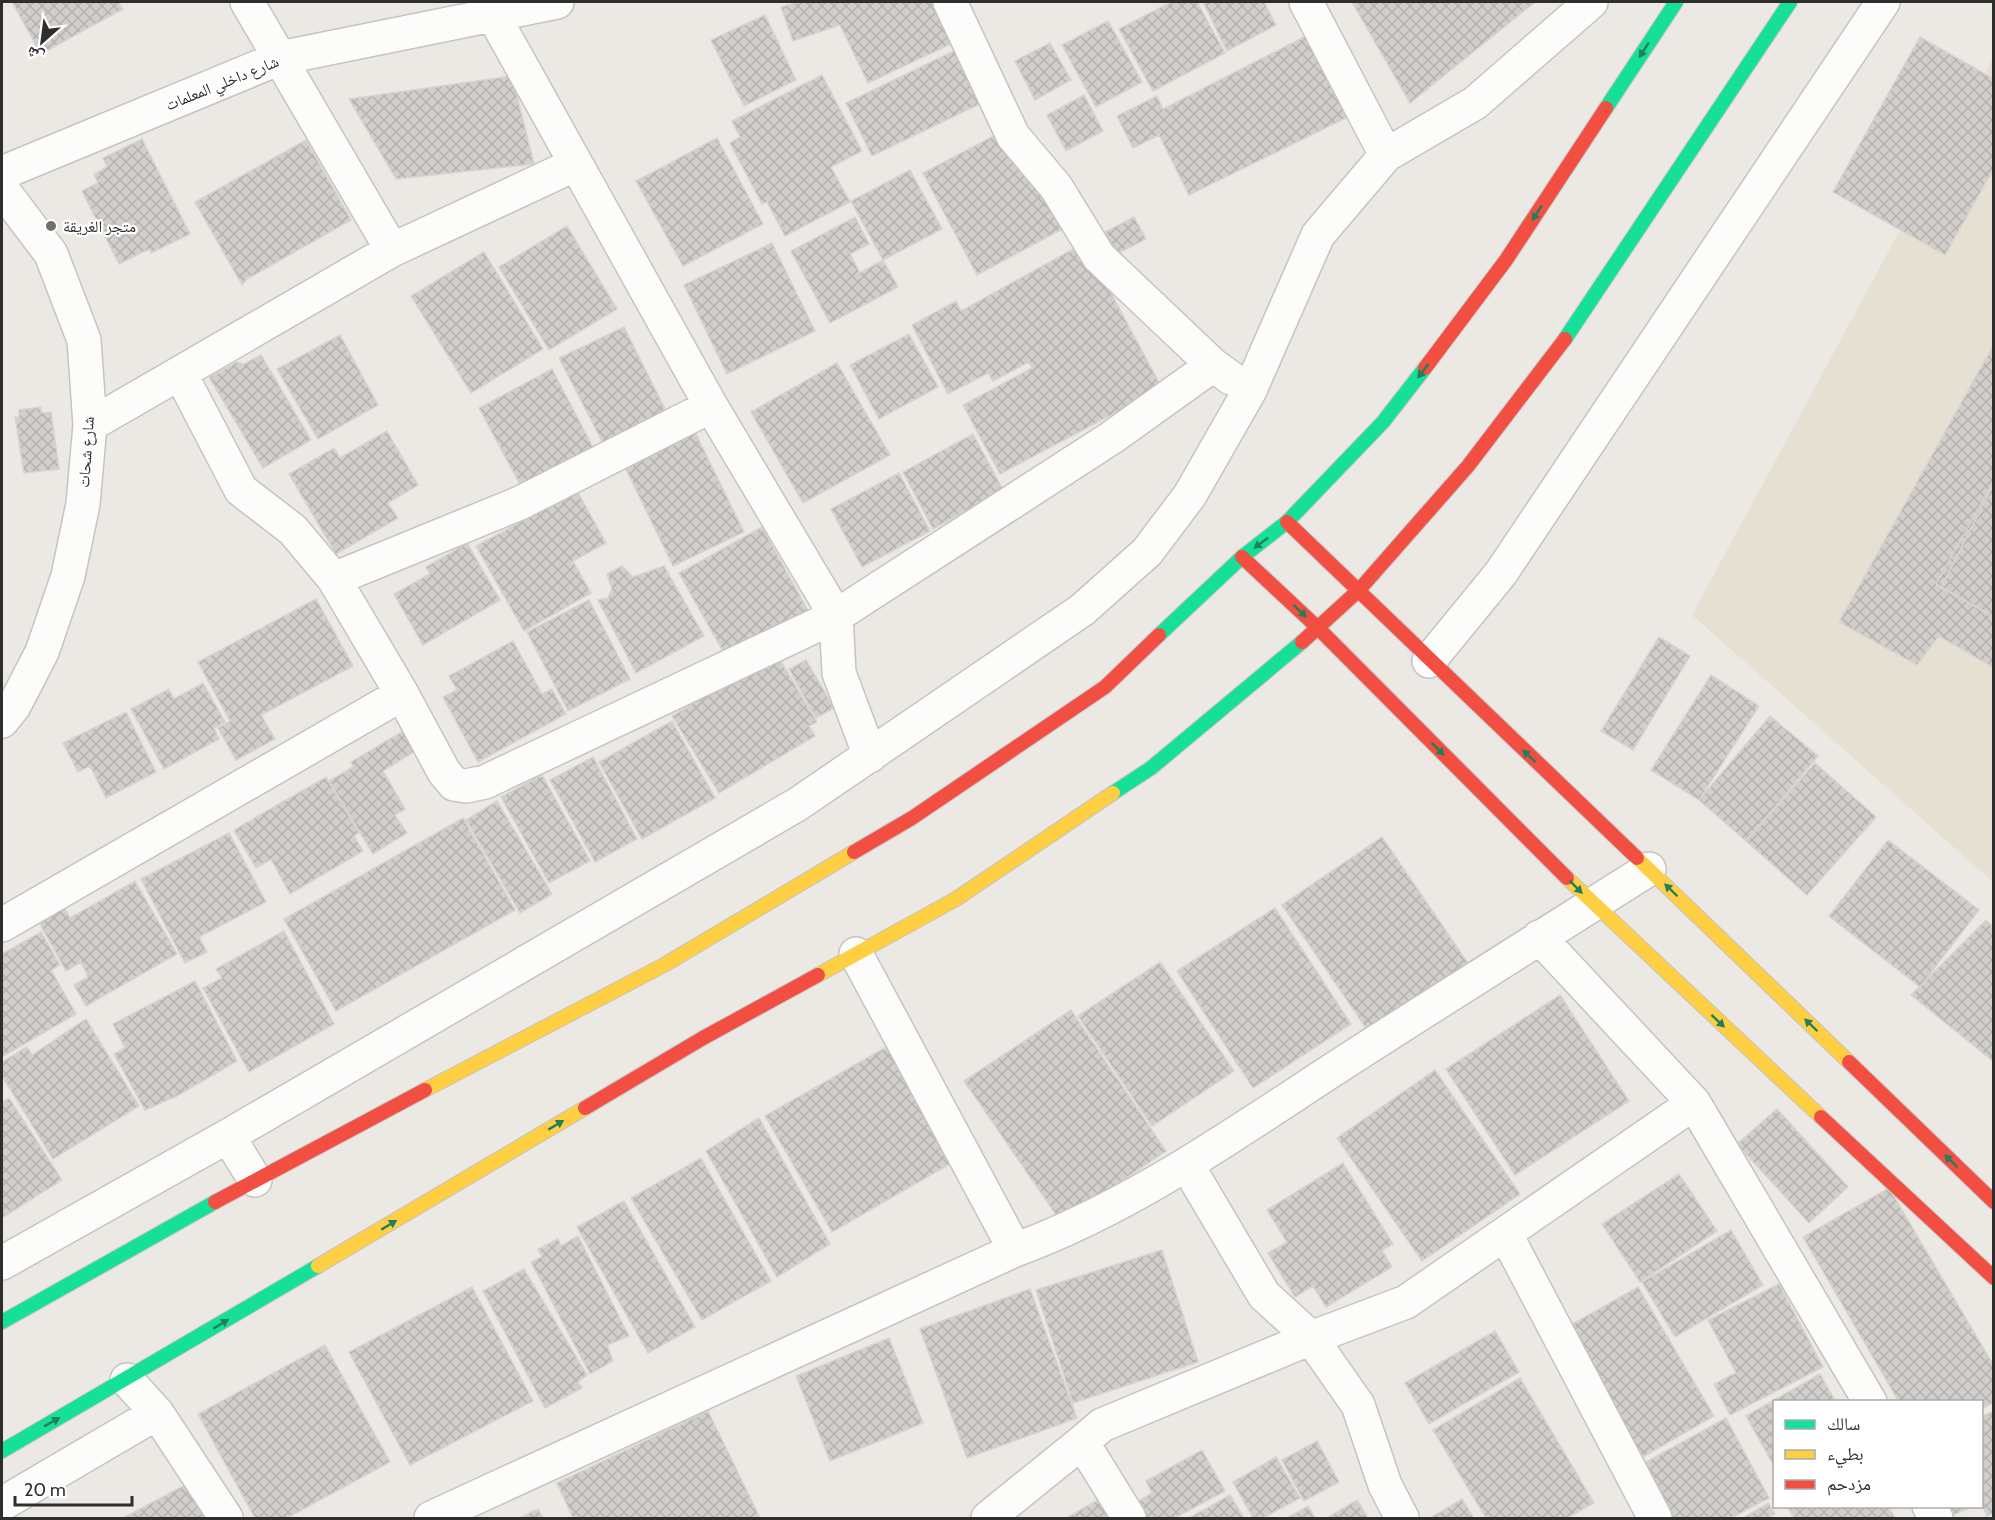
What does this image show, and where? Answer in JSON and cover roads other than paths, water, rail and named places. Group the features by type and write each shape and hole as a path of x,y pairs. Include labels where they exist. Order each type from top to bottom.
{"street":[{"path":"247,2 392,250"},
{"name":"شارع داخلي المعلمات","path":"2,173 280,58 550,2"},
{"path":"950,2 1013,136 1056,187 1099,257 1213,365 1250,390"},
{"path":"1305,2 1386,155"},
{"path":"2,1263 228,1136 798,804 1082,610 1147,552 1190,495 1250,390 1318,235 1386,155 1475,103 1591,2"},
{"path":"2,1322 255,1180 664,965 912,818 1105,687 1242,557 1287,522 1383,422 1450,337 1506,260 1676,2"},
{"path":"2,1451 127,1380 703,1038 956,899 1151,768 1359,590 1468,466 1569,334 1790,2"},
{"path":"1429,661 1501,573 1883,2"},
{"path":"493,15 711,406 836,616 839,673 870,756"},
{"path":"90,425 392,250 576,164"},
{"name":"شارع شحات","path":"2,189 51,254 84,340 90,425 83,504 68,576 42,652 14,706 2,721"},
{"path":"180,373 241,490 293,530 334,579 402,694 444,772 454,784 466,786 484,782 836,616 1111,438 1213,365"},
{"path":"334,579 520,503 711,406"},
{"path":"1287,522 1994,1202"},
{"path":"1242,557 1317,627 1593,904 1994,1278"},
{"path":"2,925 402,694"},
{"path":"431,1518 1015,1250 1053,1236 1187,1165 1539,937 1649,869"},
{"path":"1539,937 1694,1103 1869,1400"},
{"path":"856,954 1015,1250"},
{"path":"988,1518 1102,1425 1311,1338 1406,1302 1694,1103"},
{"path":"228,1136 255,1180"},
{"path":"1187,1165 1264,1296 1311,1338 1358,1405 1384,1485 1402,1518"},
{"path":"1506,1235 1655,1518"},
{"path":"127,1380 157,1413 226,1518"},
{"path":"2,1504 157,1413"},
{"path":"1083,1442 1129,1518"}],"place":[{"name":"متجر الغريقة","path":"51,226"}]}
